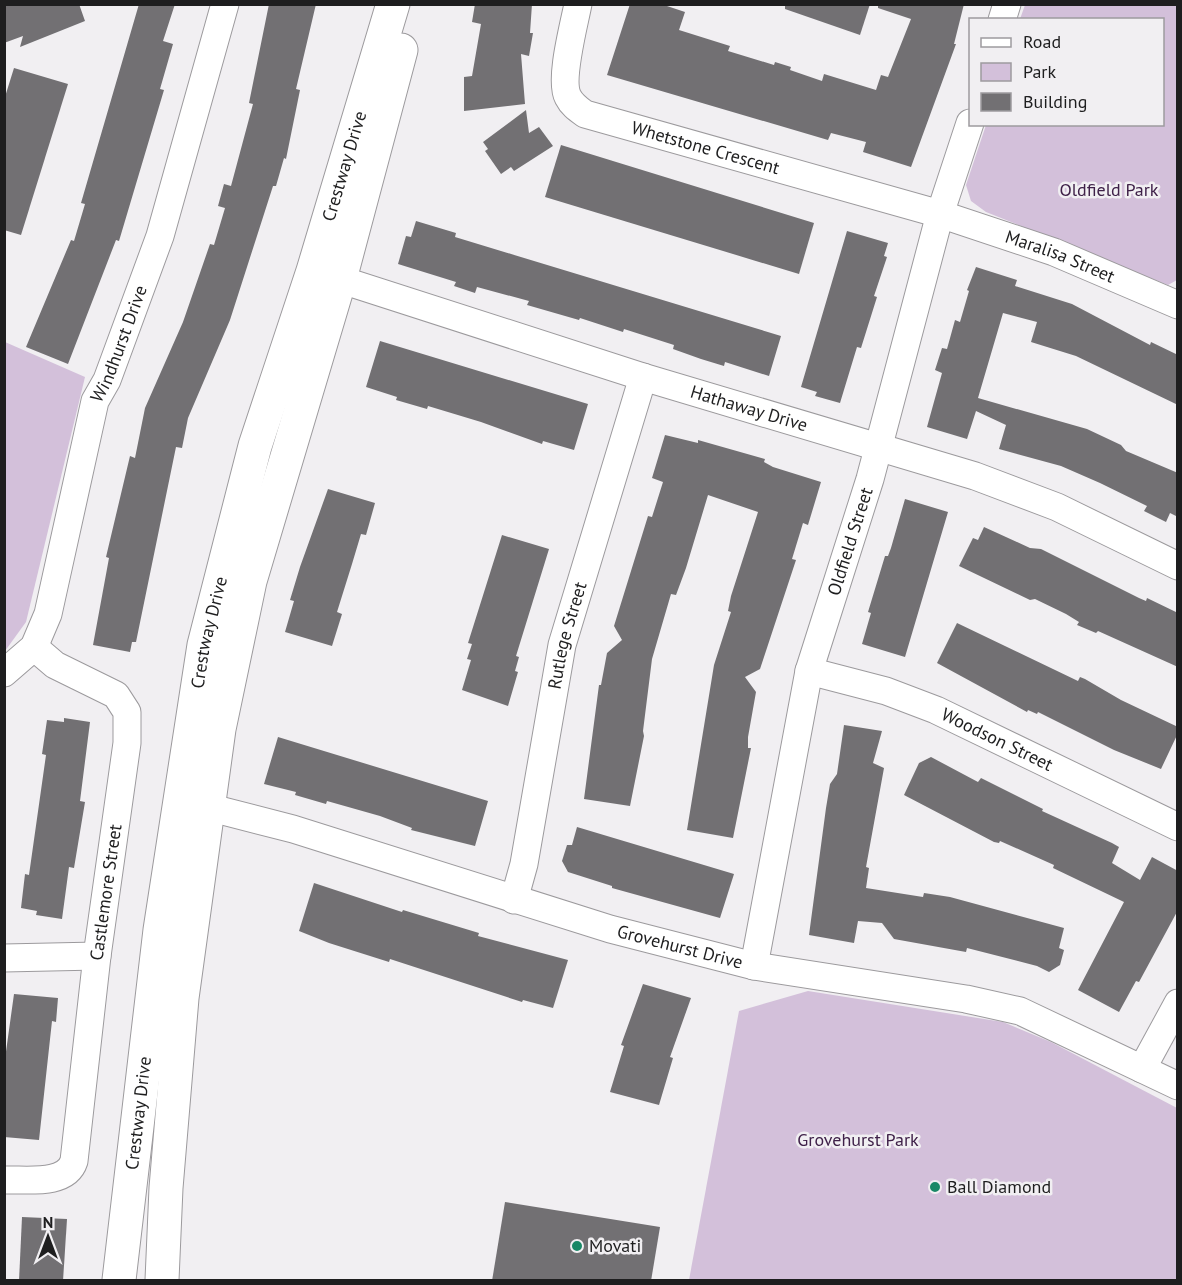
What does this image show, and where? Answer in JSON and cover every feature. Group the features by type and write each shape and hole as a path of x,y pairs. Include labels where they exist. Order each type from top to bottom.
{"street":[{"name":"Windhurst Drive","path":"4,674 34,647 48,614 95,400 107,380 160,236 225,4"},
{"name":"Crestway Drive","path":"119,1281 160,930 194,804 219,729 250,581 393,4"},
{"name":"Crestway Drive","path":"327,275 412,4"},
{"name":"Whetstone Crescent","path":"578,4 566,77 567,96 576,108 585,114 940,214"},
{"name":"Oldfield Street","path":"754,966 809,671 870,479 877,445 940,214 969,126"},
{"name":"Maralisa Street","path":"940,214 1054,252 1178,305"},
{"name":"Hathaway Drive","path":"327,275 643,377 975,476 1057,507 1178,566"},
{"name":"Rutlege Street","path":"514,900 524,864 562,645 643,377"},
{"name":"Castlemore Street","path":"4,1180 56,1178 66,1173 74,1161 97,956 127,743 128,712 116,695 55,665 34,647"},
{"name":"Woodson Street","path":"809,671 886,691 936,710 1178,827"},
{"name":"Crestway Drive","path":"162,1281 166,1188 181,1009 194,804"},
{"name":"Grovehurst Drive","path":"194,804 293,828 610,929 754,966 966,999 1020,1011 1178,1086"},
{"path":"4,958 97,956"},
{"path":"1142,1069 1178,1003"}],"green space":[{"name":"Oldfield Park","path":"1025,5 1177,5 1177,280 1168,285 986,212 971,201 966,185 986,126 1164,126 1164,18 1020,18"},
{"path":"5,342 85,377 26,622 5,651"},
{"name":"Grovehurst Park","path":"808,991 1003,1022 1051,1042 1177,1108 1177,1280 689,1280 739,1011"}],"building":[{"path":"4,4 79,4 85,21 20,47 23,36 4,43"},
{"path":"139,4 175,4 163,41 173,44 160,89 164,90 119,241 116,240 68,364 26,347 71,240 74,241 85,204 81,203"},
{"path":"269,4 316,4 296,89 300,90 286,159 284,158 276,186 273,186 230,320 188,418 182,448 176,447 136,642 132,642 130,652 93,645 109,558 106,557 130,456 135,458 145,408 183,322 210,244 214,245 225,208 218,206 224,184 231,186 253,104 249,103"},
{"path":"475,4 532,4 530,33 533,33 529,56 521,54 525,104 464,111 464,77 472,76 481,24 472,22"},
{"path":"630,4 661,4 685,12 679,30 730,46 728,51 774,65 775,62 791,67 790,70 822,81 824,74 876,90 881,75 888,77 911,19 878,8 878,4 964,4 954,44 956,44 911,167 863,152 866,142 831,133 828,140 607,75"},
{"path":"785,4 870,4 860,35 785,9"},
{"path":"14,68 68,84 21,235 4,230 4,100"},
{"path":"526,110 529,133 539,127 553,146 514,171 511,167 501,174 485,151 488,149 483,142"},
{"path":"561,145 814,223 799,274 545,197"},
{"path":"416,221 456,233 455,237 781,336 769,376 725,362 724,366 701,359 673,349 674,345 624,329 623,332 580,318 579,320 527,305 529,301 477,287 475,293 454,286 456,282 398,264 406,236 411,237"},
{"path":"847,231 888,243 884,256 887,257 874,296 877,297 861,348 857,347 840,403 815,396 817,392 801,387"},
{"path":"976,267 1017,280 1015,286 1072,304 1150,345 1151,342 1178,355 1178,405 1076,356 1031,342 1037,322 1003,313 978,398 1087,429 1121,445 1126,451 1178,473 1178,517 1170,513 1166,522 1144,511 1147,506 1100,483 1061,466 999,449 1006,425 976,411 967,439 927,427 942,373 935,370 942,348 947,349 955,320 960,322 969,291 967,290"},
{"path":"380,341 588,404 574,450 543,441 542,444 428,406 427,409 396,400 397,397 366,387"},
{"path":"665,435 698,443 698,440 765,459 764,462 773,467 821,482 808,525 803,523 792,559 796,560 760,669 745,677 756,692 748,737 748,748 751,748 733,838 687,830 714,665 731,612 728,611 731,596 758,512 708,495 676,595 671,594 652,659 644,736 630,806 584,799 599,685 601,685 607,653 622,640 614,626 648,516 652,517 663,482 652,478"},
{"path":"328,489 375,503 366,535 361,534 337,612 342,614 332,646 285,632 294,601 290,600"},
{"path":"905,499 948,512 905,657 862,644 871,613 868,612 885,556 888,556 891,548"},
{"path":"984,527 1030,548 1041,549 1139,598 1146,601 1147,598 1178,613 1178,667 1098,631 1096,633 1077,625 1079,622 1066,614 1035,599 1030,600 959,566 973,538 978,540"},
{"path":"502,535 549,549 516,656 519,657 515,671 518,672 508,706 462,690 471,660 467,659 472,644 468,643"},
{"path":"957,623 1078,681 1080,677 1085,679 1121,700 1178,727 1178,733 1161,769 1114,750 1038,712 1037,714 1028,710 1027,712 937,663"},
{"path":"64,718 90,722 80,801 85,802 74,868 69,867 62,919 36,915 37,911 21,908 25,874 29,875 46,755 42,754 47,720 64,722"},
{"path":"844,725 882,731 873,763 884,768 866,867 869,868 866,888 923,897 924,893 950,897 1064,928 1059,948 1064,950 1060,965 1049,972 1037,966 967,948 966,952 894,939 882,923 858,921 854,943 809,935 830,784 837,774"},
{"path":"278,737 488,801 475,846 411,830 412,828 380,816 327,801 326,804 295,795 296,792 264,784"},
{"path":"931,757 978,782 981,778 1043,809 1042,811 1119,847 1112,863 1140,880 1152,857 1178,871 1178,910 1139,982 1136,981 1119,1012 1078,990 1124,902 1053,868 1054,865 1000,841 999,843 994,842 904,795 919,763"},
{"path":"577,827 734,874 720,918 612,888 612,886 568,872 562,861 567,845 572,845"},
{"path":"314,883 402,912 403,910 479,933 478,936 568,960 553,1008 523,1000 522,1002 390,959 389,962 299,931"},
{"path":"643,984 691,998 670,1057 673,1058 659,1105 610,1092 624,1046 621,1045"},
{"path":"14,994 58,998 56,1022 52,1021 39,1140 4,1137 4,1066"},
{"name":"Movati","path":"505,1202 660,1227 651,1281 492,1281"},
{"path":"22,1217 67,1219 63,1281 19,1281"}],"place":[{"name":"Ball Diamond","path":"935,1187"},
{"name":"Movati","path":"577,1246"}]}
